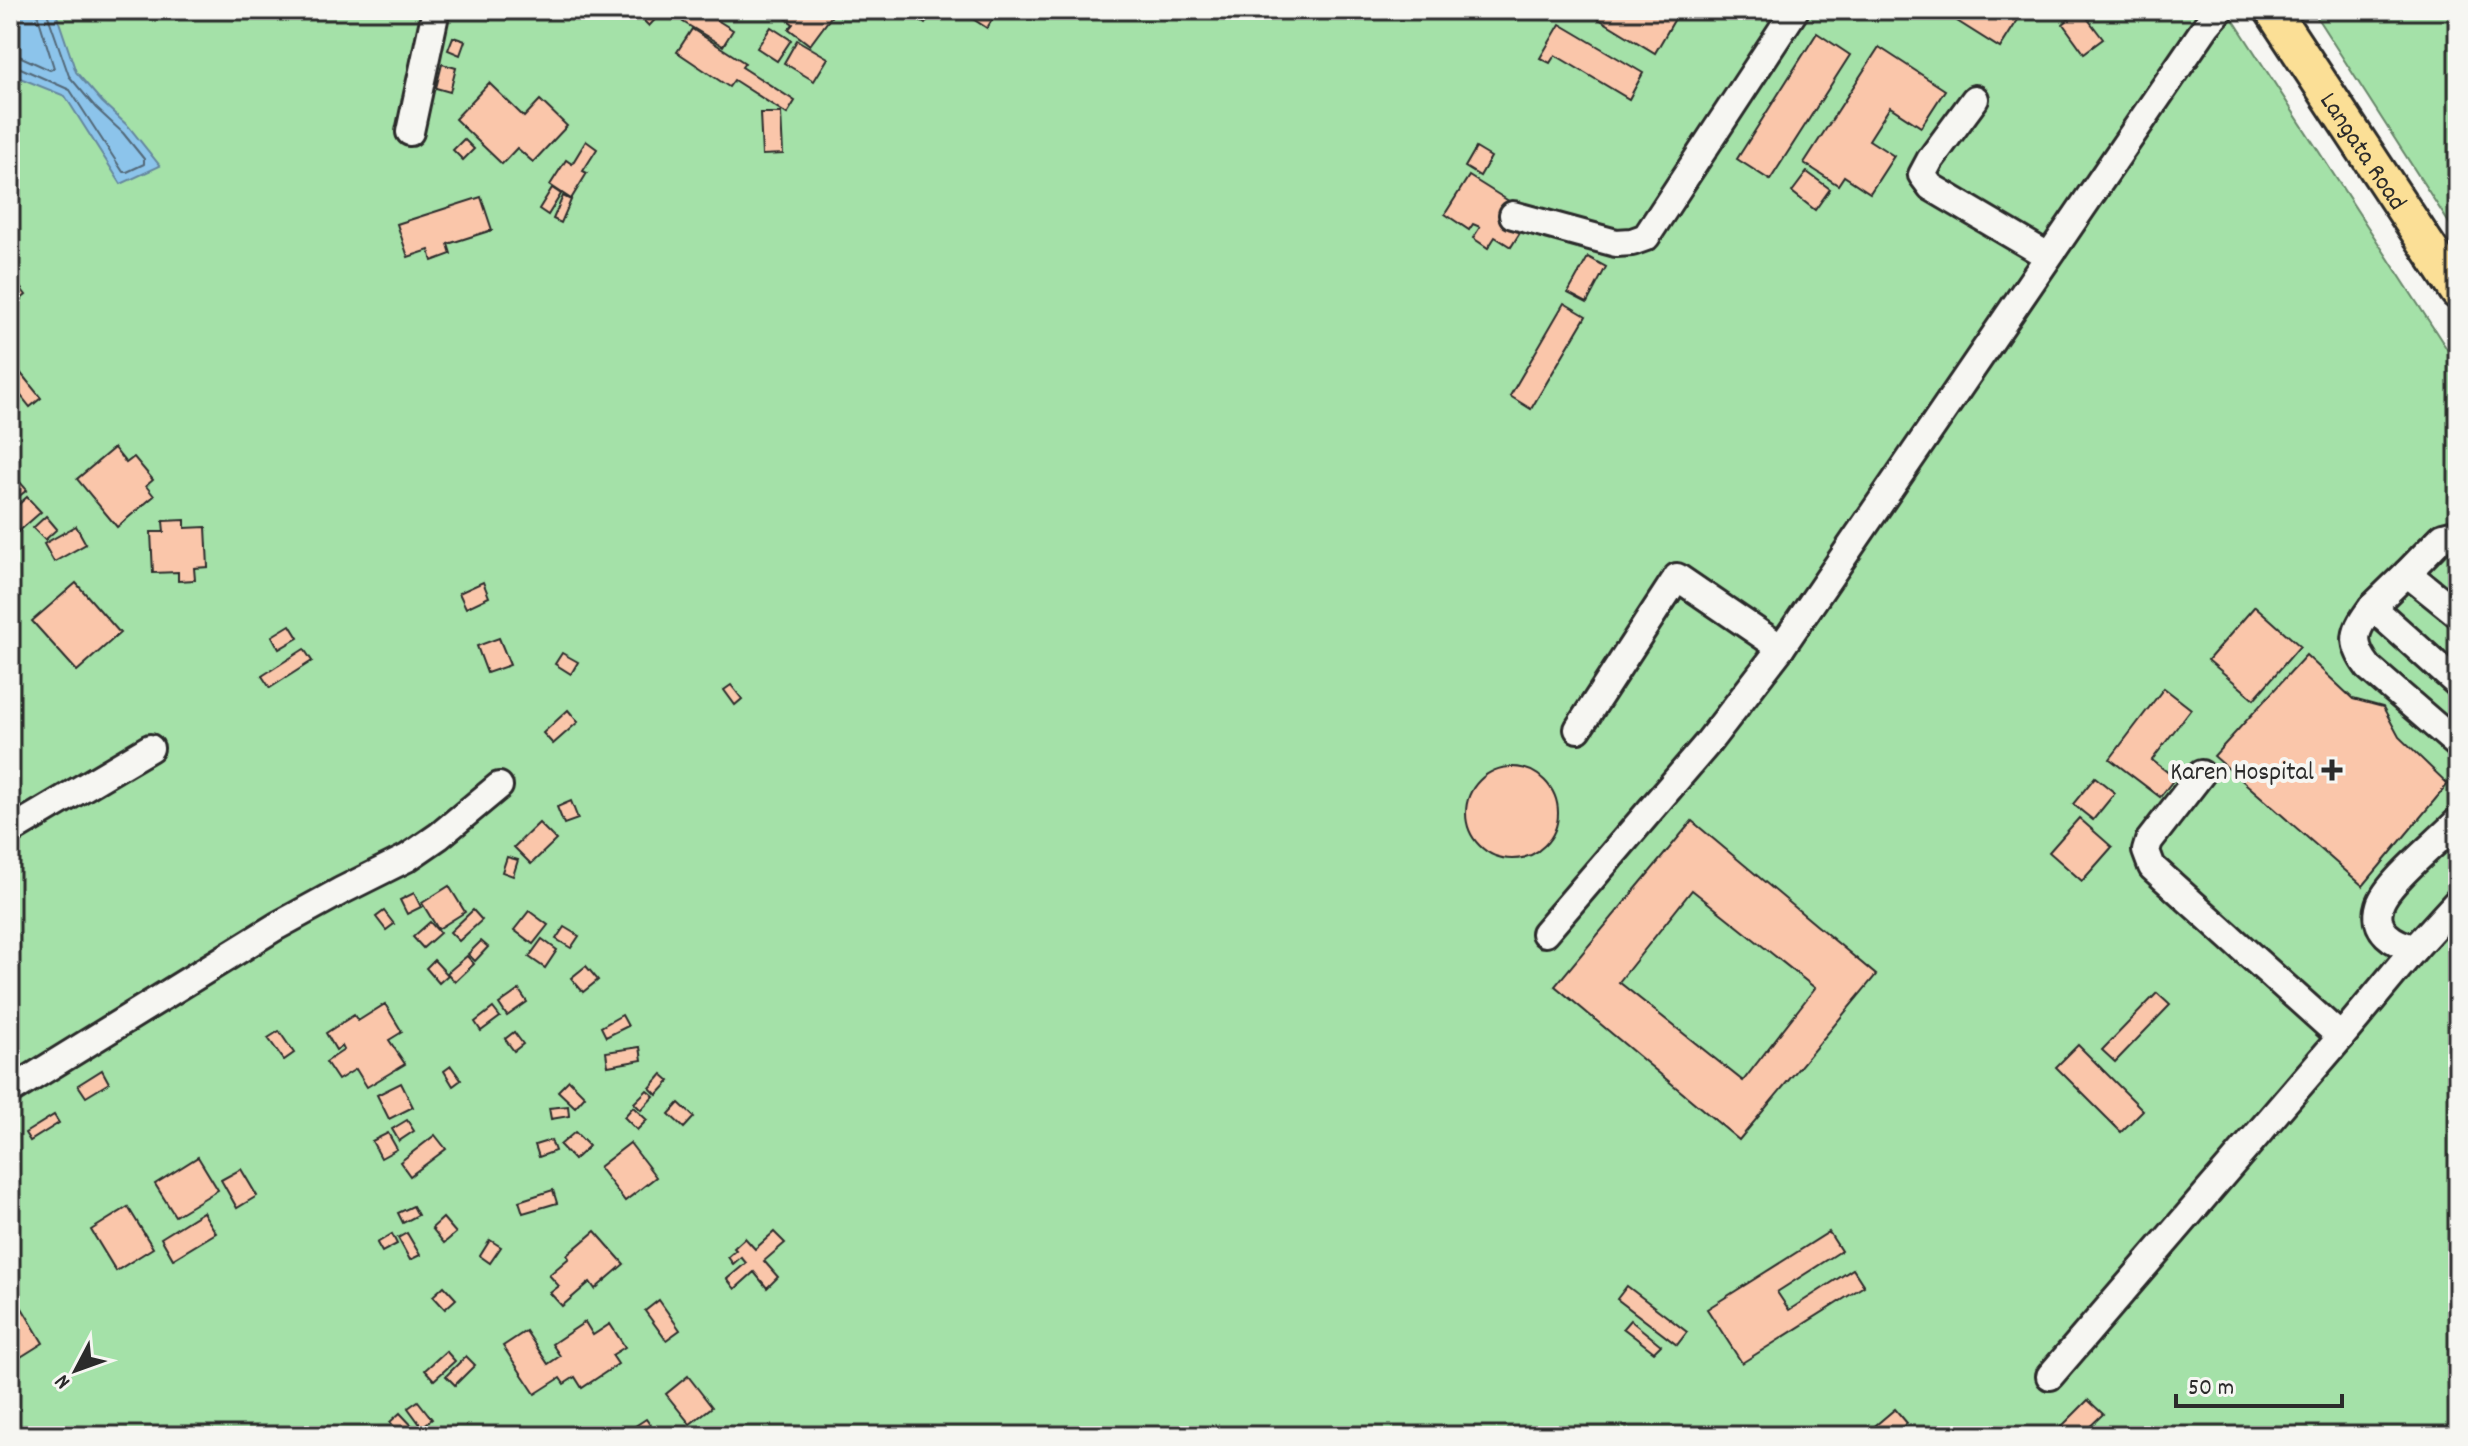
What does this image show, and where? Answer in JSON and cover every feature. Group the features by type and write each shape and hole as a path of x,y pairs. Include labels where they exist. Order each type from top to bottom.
{"main road":[{"name":"Langata Road","path":"2272,10 2458,292"}],"street":[{"path":"410,132 436,10"},
{"path":"1513,215 1616,243 1646,237 1795,10"},
{"path":"1545,933 1707,744 1781,648 2220,10"},
{"path":"1975,99 1922,175 1931,187 2048,256"},
{"path":"2458,539 2451,534 2443,536 2372,607 2359,623 2354,637 2360,657 2369,668 2458,745"},
{"path":"2407,573 2458,614"},
{"path":"1578,729 1677,577 1781,648"},
{"path":"2372,607 2458,684"},
{"path":"10,831 150,748"},
{"path":"2201,774 2149,841 2147,859 2152,867 2341,1037"},
{"path":"10,1091 277,926 407,858 499,786"},
{"path":"2415,948 2399,945 2385,935 2378,914 2380,903 2458,821"},
{"path":"2050,1376 2458,901"}],"green space":[{"path":"10,10 2227,10 2458,366 2458,1436 10,1436"},
{"path":"2312,10 2458,10 2458,237"}],"water":[{"path":"10,10 52,10 57,16 76,72 129,127 160,166 121,184 65,96 10,74"}],"building":[{"path":"633,10 664,10 649,26"},
{"path":"691,10 701,10 733,30 723,46 683,22"},
{"path":"775,10 836,10 810,45 789,29 793,24"},
{"path":"915,10 934,10 925,24 912,16"},
{"path":"959,10 998,10 987,28"},
{"path":"1598,10 1680,10 1655,53 1594,16"},
{"path":"1964,10 2005,10 2019,18 2000,48 1957,21"},
{"path":"2081,10 2103,39 2084,53 2063,24"},
{"path":"1560,24 1643,73 1629,99 1555,55 1550,63 1540,58"},
{"path":"771,27 791,40 777,61 757,48"},
{"path":"692,29 745,63 742,67 795,101 787,114 734,80 729,87 677,52"},
{"path":"1817,33 1850,55 1770,180 1737,159"},
{"path":"453,37 465,41 460,55 448,50"},
{"path":"797,40 828,58 814,81 784,63"},
{"path":"1879,47 1945,90 1921,127 1890,107 1869,140 1894,156 1870,193 1844,176 1838,185 1804,163"},
{"path":"442,64 456,68 450,92 436,88"},
{"path":"489,83 524,117 540,100 567,126 533,162 517,148 502,164 455,119"},
{"path":"760,113 781,113 783,154 762,155"},
{"path":"464,139 474,149 463,160 453,150"},
{"path":"586,141 597,149 571,199 550,185 566,160 572,164"},
{"path":"1476,148 1491,157 1480,176 1465,167"},
{"path":"1807,172 1830,189 1815,210 1792,192"},
{"path":"1469,176 1531,215 1511,247 1495,237 1488,248 1473,238 1480,227 1473,224 1469,230 1445,214"},
{"path":"552,188 561,194 548,215 539,209"},
{"path":"563,196 571,200 561,223 553,219"},
{"path":"481,197 492,230 448,244 451,254 432,261 429,250 408,257 397,224"},
{"path":"1588,257 1606,267 1587,303 1568,293"},
{"path":"16,282 26,295 10,308 10,287"},
{"path":"1564,303 1586,316 1531,409 1510,396"},
{"path":"19,371 41,398 30,407 10,382"},
{"path":"114,448 126,463 134,457 153,480 146,486 154,496 117,527 77,479"},
{"path":"10,471 27,490 10,503"},
{"path":"27,497 41,512 18,532 10,523 10,512"},
{"path":"46,516 57,529 45,540 33,528"},
{"path":"185,520 185,528 206,527 208,567 194,568 195,580 178,581 178,572 153,573 151,532 164,532 163,521"},
{"path":"76,526 86,544 54,562 44,544"},
{"path":"483,582 489,597 466,608 459,593"},
{"path":"76,583 120,633 77,671 32,621"},
{"path":"2255,606 2300,646 2254,699 2208,660"},
{"path":"290,625 298,638 279,649 272,636"},
{"path":"499,638 510,665 487,673 477,646"},
{"path":"304,649 312,661 270,688 262,676"},
{"path":"562,653 578,662 571,674 555,664"},
{"name":"Karen Hospital","path":"2306,655 2353,699 2383,707 2399,737 2448,784 2363,886 2214,756"},
{"path":"731,685 742,699 735,705 724,690"},
{"path":"2164,688 2191,709 2152,760 2175,778 2160,797 2110,759"},
{"path":"568,710 578,722 553,744 543,733"},
{"path":"1512,767 1530,770 1545,780 1555,795 1558,813 1555,831 1545,846 1530,856 1512,859 1494,856 1479,846 1469,831 1466,813 1469,795 1479,780 1494,770"},
{"path":"2095,777 2115,793 2093,820 2073,804"},
{"path":"571,801 578,819 564,824 557,807"},
{"path":"2079,818 2112,847 2082,881 2049,852"},
{"path":"1692,821 1876,975 1739,1140 1555,986","holes":["1692,890 1815,988 1743,1081 1619,982"]},
{"path":"539,823 556,840 531,864 514,847"},
{"path":"507,857 518,860 513,876 502,872"},
{"path":"449,886 465,912 438,929 422,903"},
{"path":"414,893 421,907 407,914 400,900"},
{"path":"473,910 482,920 459,941 450,932"},
{"path":"384,911 394,924 386,930 376,917"},
{"path":"529,911 548,925 533,944 514,930"},
{"path":"430,922 440,933 423,948 413,937"},
{"path":"564,927 579,936 571,948 556,939"},
{"path":"542,939 557,950 545,968 529,957"},
{"path":"481,941 488,947 475,961 468,954"},
{"path":"467,956 474,964 455,982 447,973"},
{"path":"434,960 448,975 439,983 426,968"},
{"path":"586,966 598,980 583,992 571,978"},
{"path":"519,990 527,1002 507,1016 499,1004"},
{"path":"2157,993 2170,1005 2115,1062 2102,1050"},
{"path":"385,1004 402,1032 389,1040 405,1064 367,1087 356,1069 338,1080 326,1062 344,1050 342,1046 336,1050 326,1033 354,1015 358,1021"},
{"path":"493,1008 500,1017 481,1031 475,1022"},
{"path":"622,1015 628,1026 606,1037 601,1027"},
{"path":"279,1031 294,1053 284,1060 268,1038"},
{"path":"514,1032 523,1044 514,1051 505,1039"},
{"path":"2078,1045 2143,1110 2121,1132 2056,1067"},
{"path":"640,1047 642,1060 608,1066 606,1052"},
{"path":"451,1066 461,1080 453,1086 444,1071"},
{"path":"102,1070 109,1083 86,1097 78,1085"},
{"path":"662,1074 670,1081 657,1095 650,1088"},
{"path":"569,1080 585,1096 575,1107 558,1091"},
{"path":"401,1083 413,1107 389,1119 377,1095"},
{"path":"647,1090 654,1096 641,1110 634,1103"},
{"path":"679,1103 694,1117 684,1128 669,1114"},
{"path":"568,1106 569,1116 551,1119 549,1108"},
{"path":"633,1107 647,1120 637,1130 624,1117"},
{"path":"54,1115 59,1123 30,1141 25,1133"},
{"path":"407,1120 414,1131 399,1141 392,1129"},
{"path":"575,1132 589,1146 574,1160 560,1145"},
{"path":"388,1133 397,1149 381,1158 372,1141"},
{"path":"435,1135 446,1149 410,1176 400,1162"},
{"path":"551,1140 555,1151 539,1157 535,1145"},
{"path":"630,1143 656,1177 625,1201 599,1167"},
{"path":"198,1157 218,1190 175,1216 155,1184"},
{"path":"241,1169 257,1196 237,1208 221,1180"},
{"path":"553,1190 557,1203 523,1213 519,1201"},
{"path":"413,1206 418,1215 403,1223 398,1213"},
{"path":"128,1207 153,1248 116,1271 91,1230"},
{"path":"203,1212 216,1233 173,1259 161,1238"},
{"path":"443,1218 456,1233 444,1243 432,1228"},
{"path":"595,1231 624,1264 595,1289 590,1282 562,1306 550,1293 559,1286 549,1275"},
{"path":"774,1232 785,1243 764,1261 778,1277 767,1288 754,1272 735,1289 727,1279 746,1263 741,1257 733,1264 728,1257 736,1250 734,1248 745,1238 755,1249"},
{"path":"1829,1232 1841,1251 1777,1292 1789,1310 1853,1269 1864,1286 1742,1363 1707,1309"},
{"path":"407,1233 420,1255 410,1260 398,1238"},
{"path":"392,1234 397,1244 382,1252 377,1243"},
{"path":"490,1240 501,1247 490,1263 480,1256"},
{"path":"444,1286 456,1299 445,1309 433,1296"},
{"path":"1627,1286 1687,1332 1677,1345 1617,1299"},
{"path":"659,1300 680,1330 666,1340 645,1311"},
{"path":"19,1303 43,1343 11,1363 10,1309"},
{"path":"1630,1320 1661,1345 1654,1352 1623,1328"},
{"path":"585,1322 593,1335 610,1324 625,1347 612,1355 618,1364 582,1388 575,1377 564,1384 560,1378 535,1394 503,1346 526,1331 548,1364 560,1356 552,1344"},
{"path":"446,1351 455,1361 434,1380 425,1370"},
{"path":"466,1356 475,1365 455,1385 446,1376"},
{"path":"688,1376 712,1407 690,1424 666,1394"},
{"path":"2088,1400 2103,1414 2080,1436 2052,1436"},
{"path":"418,1401 432,1419 422,1427 408,1408"},
{"path":"1895,1409 1907,1423 1892,1436 1863,1436"},
{"path":"400,1413 417,1431 411,1436 402,1436 390,1422"},
{"path":"646,1419 658,1436 620,1436"}],"place":[{"name":"Karen Hospital","path":"2332,770"}]}
